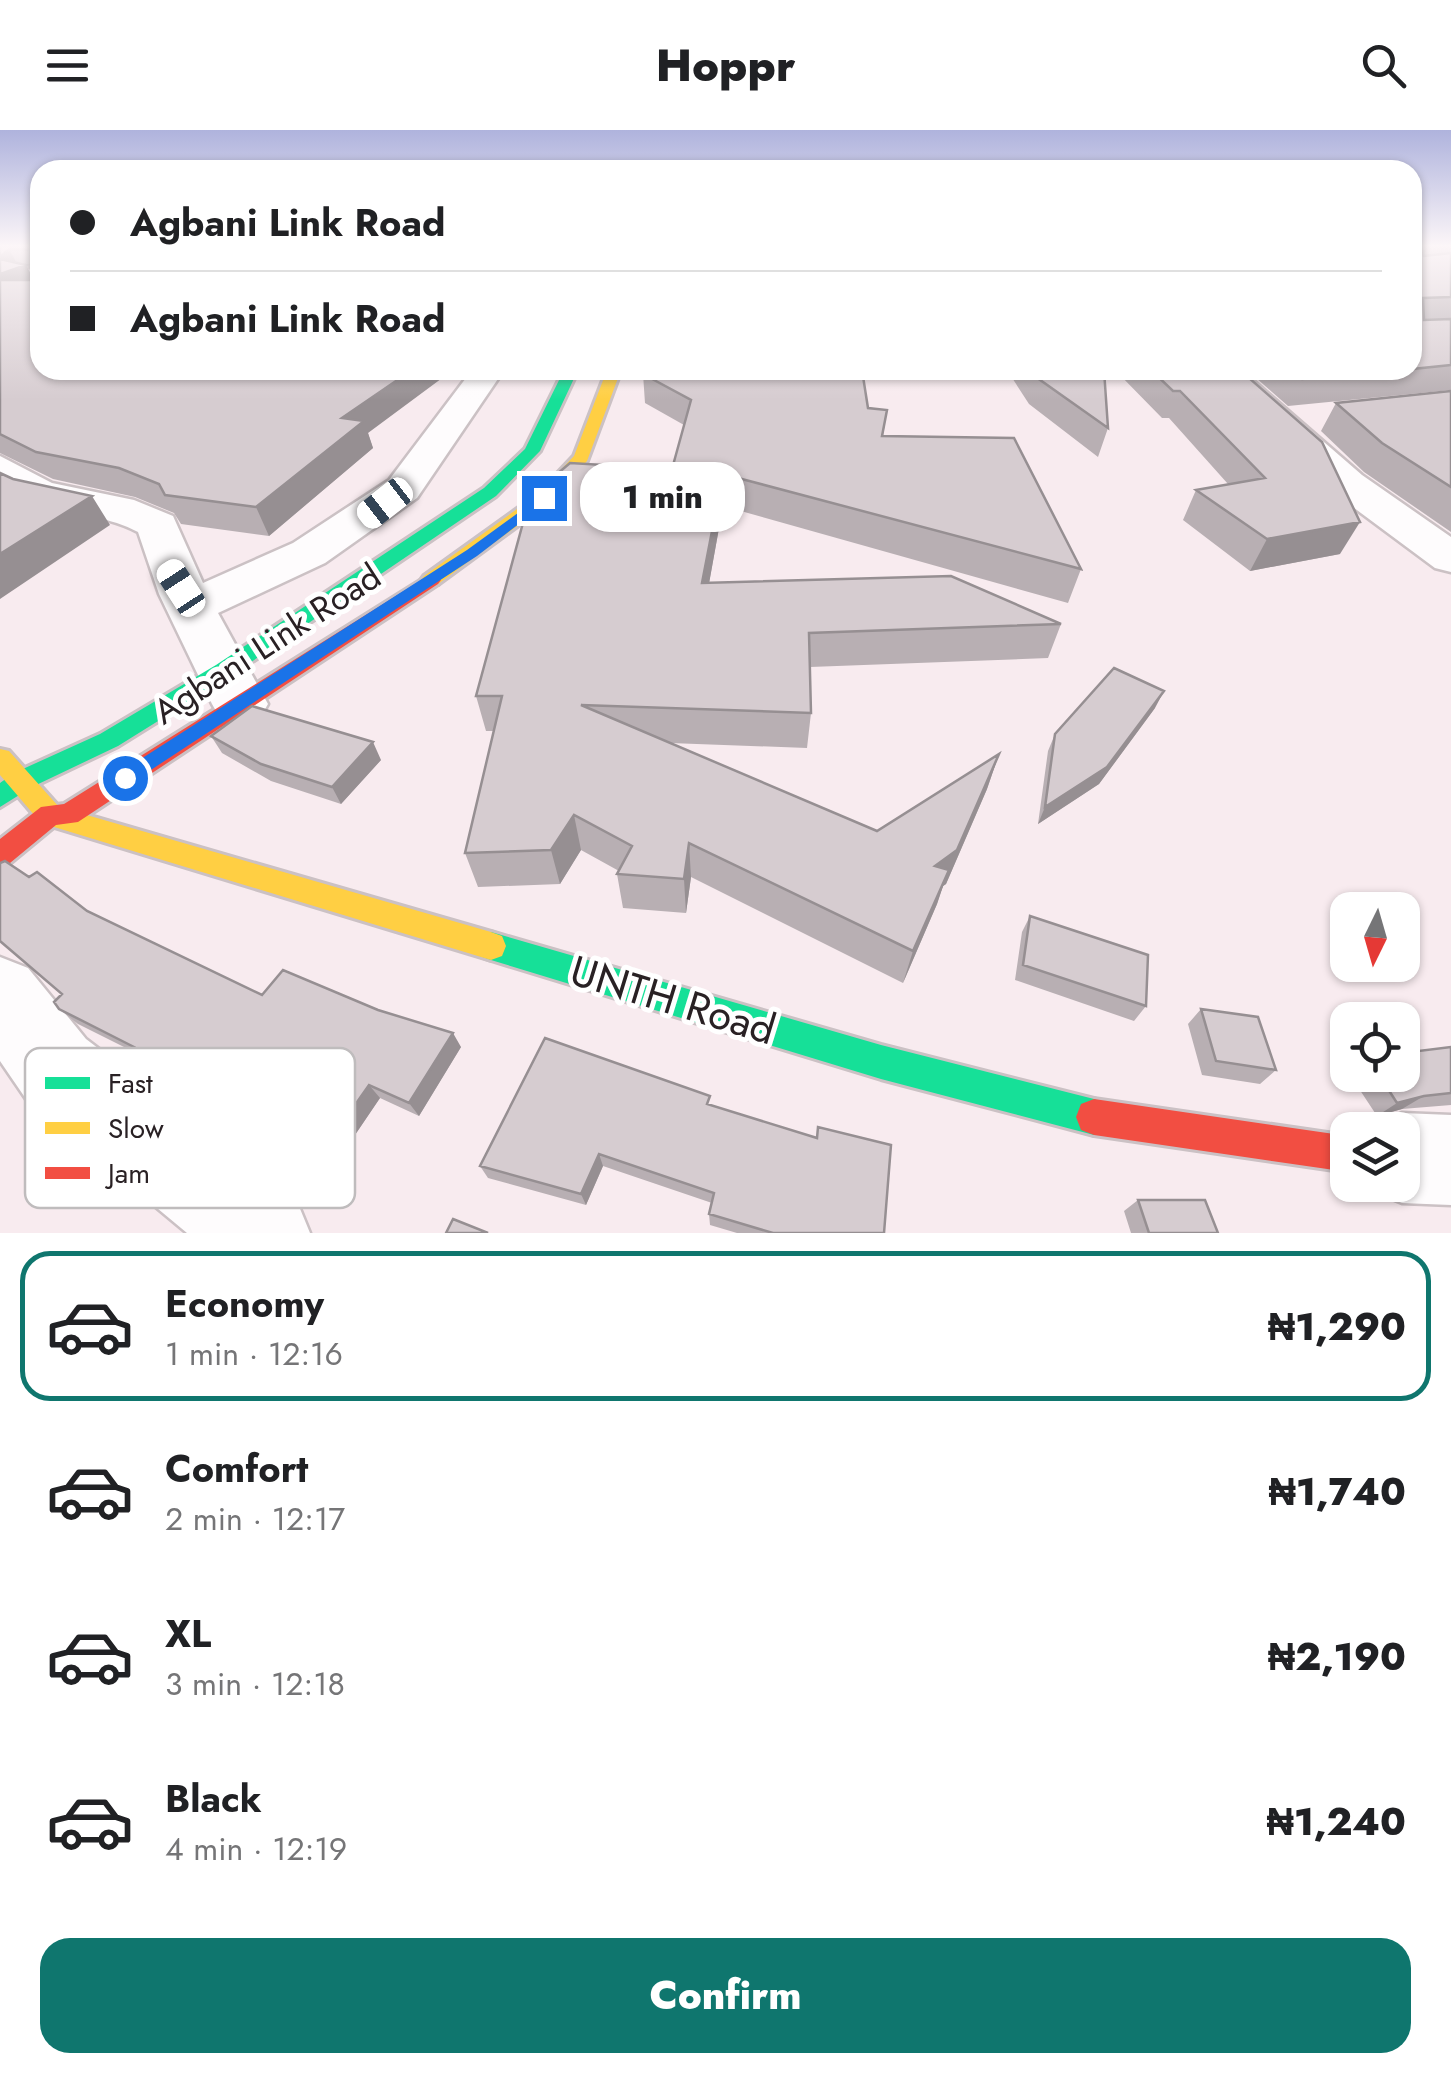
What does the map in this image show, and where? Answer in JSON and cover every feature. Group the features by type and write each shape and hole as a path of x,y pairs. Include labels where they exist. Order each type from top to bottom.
{"main road":[{"name":"Agbani Link Road","path":"0,855 50,814 68,814 513,472 547,425 567,380"},
{"name":"Agbani Link Road","path":"0,797 23,780 232,687 472,553 544,498 581,458 610,380"},
{"path":"0,758 50,814"},
{"name":"UNTH Road","path":"50,814 881,1062 1104,1119 1330,1151"}],"street":[{"path":"193,606 309,553 402,489 481,380"},
{"path":"1233,380 1348,484 1451,558"},
{"path":"1280,422 1332,415"},
{"path":"0,468 20,488 136,515 158,525 169,569 193,606 232,687"},
{"path":"0,995 40,1048"},
{"path":"1420,1159 1451,1160"},
{"path":"231,1208 262,1233"}],"building":[{"path":"0,297 30,297 30,380 397,380 342,418 364,421 256,507 165,495 159,484 119,468 36,452 0,434"},
{"path":"1422,297 1438,297 1423,298 1424,320 1451,319 1451,365 1422,368"},
{"path":"654,380 864,380 868,408 887,410 882,436 1014,438 1081,569 723,474 702,583 951,576 1061,624 809,633 811,713 581,705 877,831 999,754 957,850 935,866 949,870 913,951 689,843 684,879 617,874 632,846 574,815 551,850 465,853 502,696 476,696 530,497 570,463 672,469 691,400"},
{"path":"1040,380 1105,380 1108,428"},
{"path":"1161,380 1251,380 1322,442 1360,522 1267,539 1196,490 1265,478 1180,391 1173,391"},
{"path":"1451,391 1451,487 1382,443 1336,403"},
{"path":"0,473 13,479 92,496 0,554"},
{"path":"1114,668 1164,691 1107,767 1045,807 1055,734"},
{"path":"252,706 373,742 332,787 261,764 211,736"},
{"path":"5,861 29,877 37,872 87,911 262,995 283,970 378,1010 453,1033 409,1103 369,1085 355,1105 355,1048 133,1048 59,1009 54,1002 62,994 0,941 0,863"},
{"path":"1030,916 1148,955 1146,1006 1023,965"},
{"path":"1201,1009 1258,1017 1276,1070 1216,1061"},
{"path":"545,1038 710,1096 707,1104 817,1138 818,1127 891,1145 884,1233 773,1233 709,1214 714,1193 599,1154 581,1194 480,1166"},
{"path":"1451,1047 1451,1093 1397,1103 1390,1092 1420,1092 1420,1051"},
{"path":"1138,1200 1205,1200 1218,1233 1149,1233"},
{"path":"453,1219 488,1233 446,1233"}],"traffic: fast":[{"path":"0,797 23,780 109,740 224,670 490,492 532,451 566,380"},
{"path":"491,946 881,1062 1094,1117"}],"traffic: slow":[{"path":"431,580 544,498 581,458 610,380"},
{"path":"0,758 50,815 491,946"}],"traffic: jam":[{"path":"0,855 50,815 69,814 431,580"},
{"path":"1094,1117 1330,1151"}],"route":[{"path":"125,778 472,553 544,498"}]}
